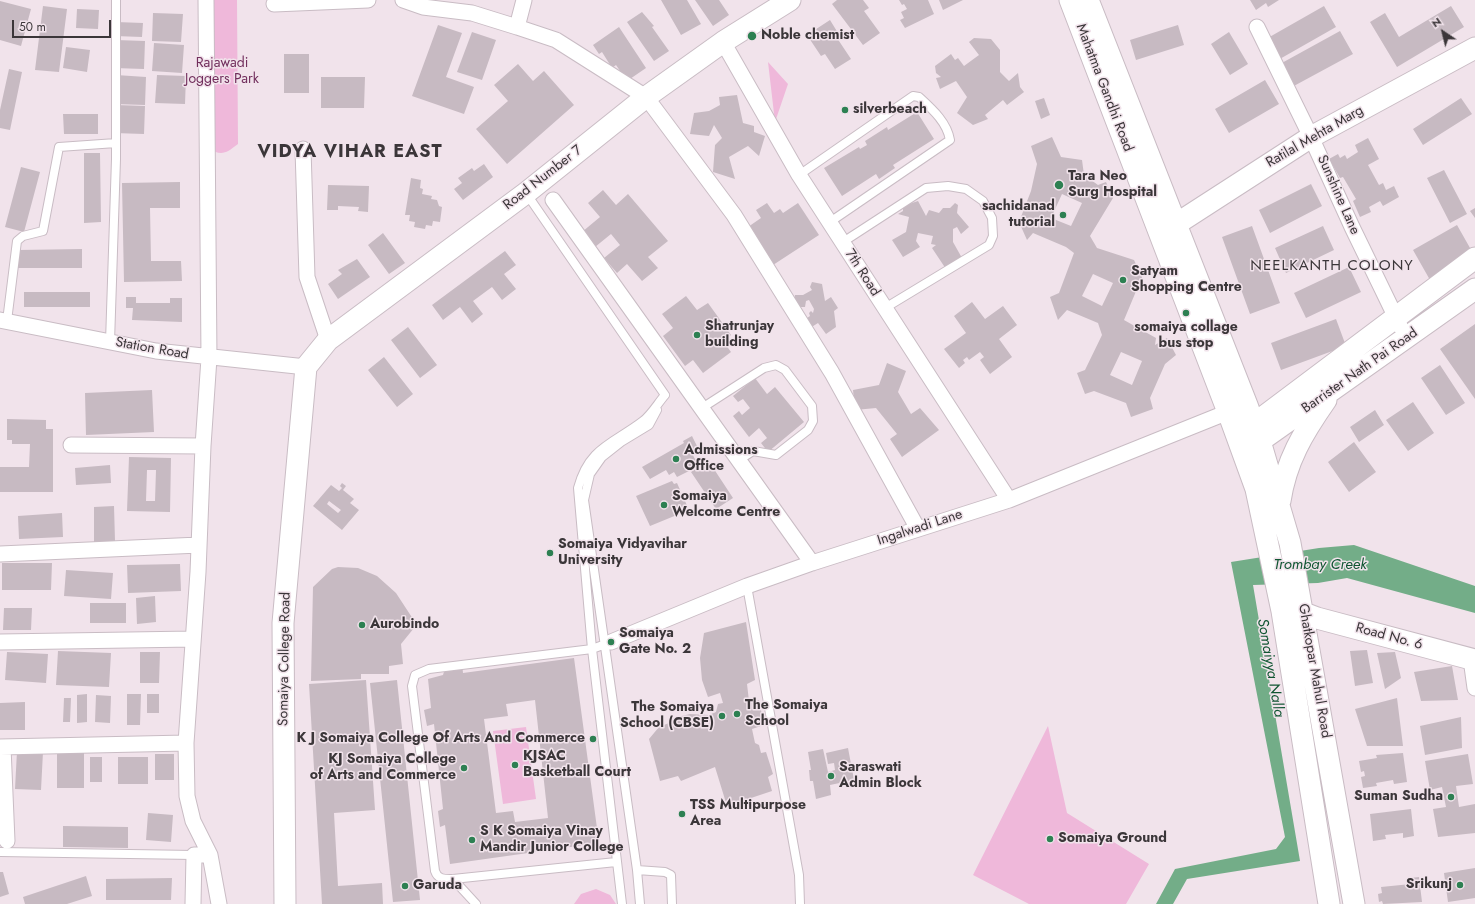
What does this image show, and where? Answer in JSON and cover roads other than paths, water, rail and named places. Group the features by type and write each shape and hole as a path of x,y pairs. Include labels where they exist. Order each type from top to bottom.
{"street":[{"path":"206,0 209,358 186,743 187,796 193,821 210,855 219,904"},
{"path":"274,4 368,0"},
{"path":"403,0 423,7 472,13 556,40 646,97 734,215 832,373 918,529"},
{"path":"517,27 524,0"},
{"name":"Road Number 7","path":"306,367 328,340 526,193 646,97 723,42 790,0"},
{"name":"Mahatma Gandhi Road","path":"1070,0 1168,230 1244,426"},
{"name":"Mahatma Gandhi Road","path":"1088,0 1168,230"},
{"name":"Sunshine Lane","path":"1257,27 1311,136 1352,227 1406,340"},
{"name":"7th Road","path":"723,42 799,175 1009,500"},
{"name":"Ratilal Mehta Marg","path":"1168,230 1311,136 1475,48"},
{"path":"303,149 307,276 328,340"},
{"path":"553,200 812,563"},
{"path":"1244,426 1396,317 1475,258"},
{"name":"Barrister Nath Pai Road","path":"1244,426 1335,388 1406,340 1475,289"},
{"name":"Station Road","path":"4,320 156,351 209,358 306,367"},
{"name":"Somaiya College Road","path":"285,904 283,623 306,367"},
{"path":"1279,505 1283,482 1293,453 1335,388"},
{"name":"Ingalwadi Lane","path":"608,643 747,586 812,563 1244,426"},
{"name":"Ghatkopar Mahul Road","path":"1244,426 1279,505 1290,543 1302,603 1354,904"},
{"name":"Ghatkopar Mahul Road","path":"1244,426 1279,593 1329,904"},
{"path":"71,445 203,446"},
{"path":"0,554 199,545"},
{"name":"Road No. 6","path":"1302,603 1316,618 1473,659"},
{"path":"0,642 193,639"},
{"path":"1473,659 1475,688"},
{"path":"4,846 1,747 186,743"},
{"path":"193,904 194,855 210,855"}],"lane":[{"path":"110,342 116,143 116,0"},
{"path":"799,175 913,96 919,97 935,112 948,131 950,140 830,222"},
{"path":"4,320 17,241 23,236 43,231 59,147 116,143"},
{"path":"842,242 926,188 948,186 966,189 983,200 992,218 993,236 989,245 885,308"},
{"path":"526,193 665,395"},
{"path":"702,408 764,368 776,365 785,370 812,406 813,421 808,430 776,455 753,451 739,460"},
{"path":"640,904 608,643 584,500 590,474 602,457 621,442 650,425 665,395"},
{"path":"622,904 592,649 578,502 579,483 582,472 596,453 645,420 665,395"},
{"path":"747,586 799,875 800,904"},
{"path":"608,643 592,649 429,669 415,675 412,686 435,871 438,877 453,879 616,862"},
{"path":"4,846 194,855"},
{"path":"637,870 665,872 671,875 672,904"},
{"path":"453,879 476,904"}],"water":[{"name":"Trombay Creek","path":"1354,545 1475,586 1475,613 1347,578 1318,583 1253,585 1300,861 1187,879 1173,904 1156,904 1175,869 1276,849 1285,837 1231,562 1319,548"}],"place":[{"name":"Noble chemist","path":"752,36"},
{"name":"silverbeach","path":"845,110"},
{"name":"Tara Neo Surg Hospital","path":"1059,185"},
{"name":"sachidanad tutorial","path":"1063,215"},
{"name":"Satyam Shopping Centre","path":"1123,280"},
{"name":"somaiya collage bus stop","path":"1186,313"},
{"name":"Shatrunjay building","path":"697,335"},
{"name":"Admissions Office","path":"676,459"},
{"name":"Somaiya Welcome Centre","path":"664,505"},
{"name":"Somaiya Vidyavihar University","path":"550,553"},
{"name":"Aurobindo","path":"362,625"},
{"name":"Somaiya Gate No. 2","path":"611,642"},
{"name":"The Somaiya School","path":"737,714"},
{"name":"The Somaiya School (CBSE)","path":"722,716"},
{"name":"K J Somaiya College Of Arts And Commerce","path":"593,739"},
{"name":"KJSAC Basketball Court","path":"515,765"},
{"name":"KJ Somaiya College of Arts and Commerce","path":"464,768"},
{"name":"Saraswati Admin Block","path":"831,776"},
{"name":"Suman Sudha","path":"1451,797"},
{"name":"TSS Multipurpose Area","path":"682,814"},
{"name":"Somaiya Ground","path":"1050,839"},
{"name":"S K Somaiya Vinay Mandir Junior College","path":"472,840"},
{"name":"Srikunj","path":"1460,885"},
{"name":"Garuda","path":"405,886"}],"district":[{"name":"VIDYA VIHAR EAST","path":"350,153"},
{"name":"NEELKANTH COLONY","path":"1332,266"}],"park label":[{"name":"Rajawadi Joggers Park","path":"222,72"}],"water label":[{"name":"Somaiyya Nalla","path":"1270,668"}]}
